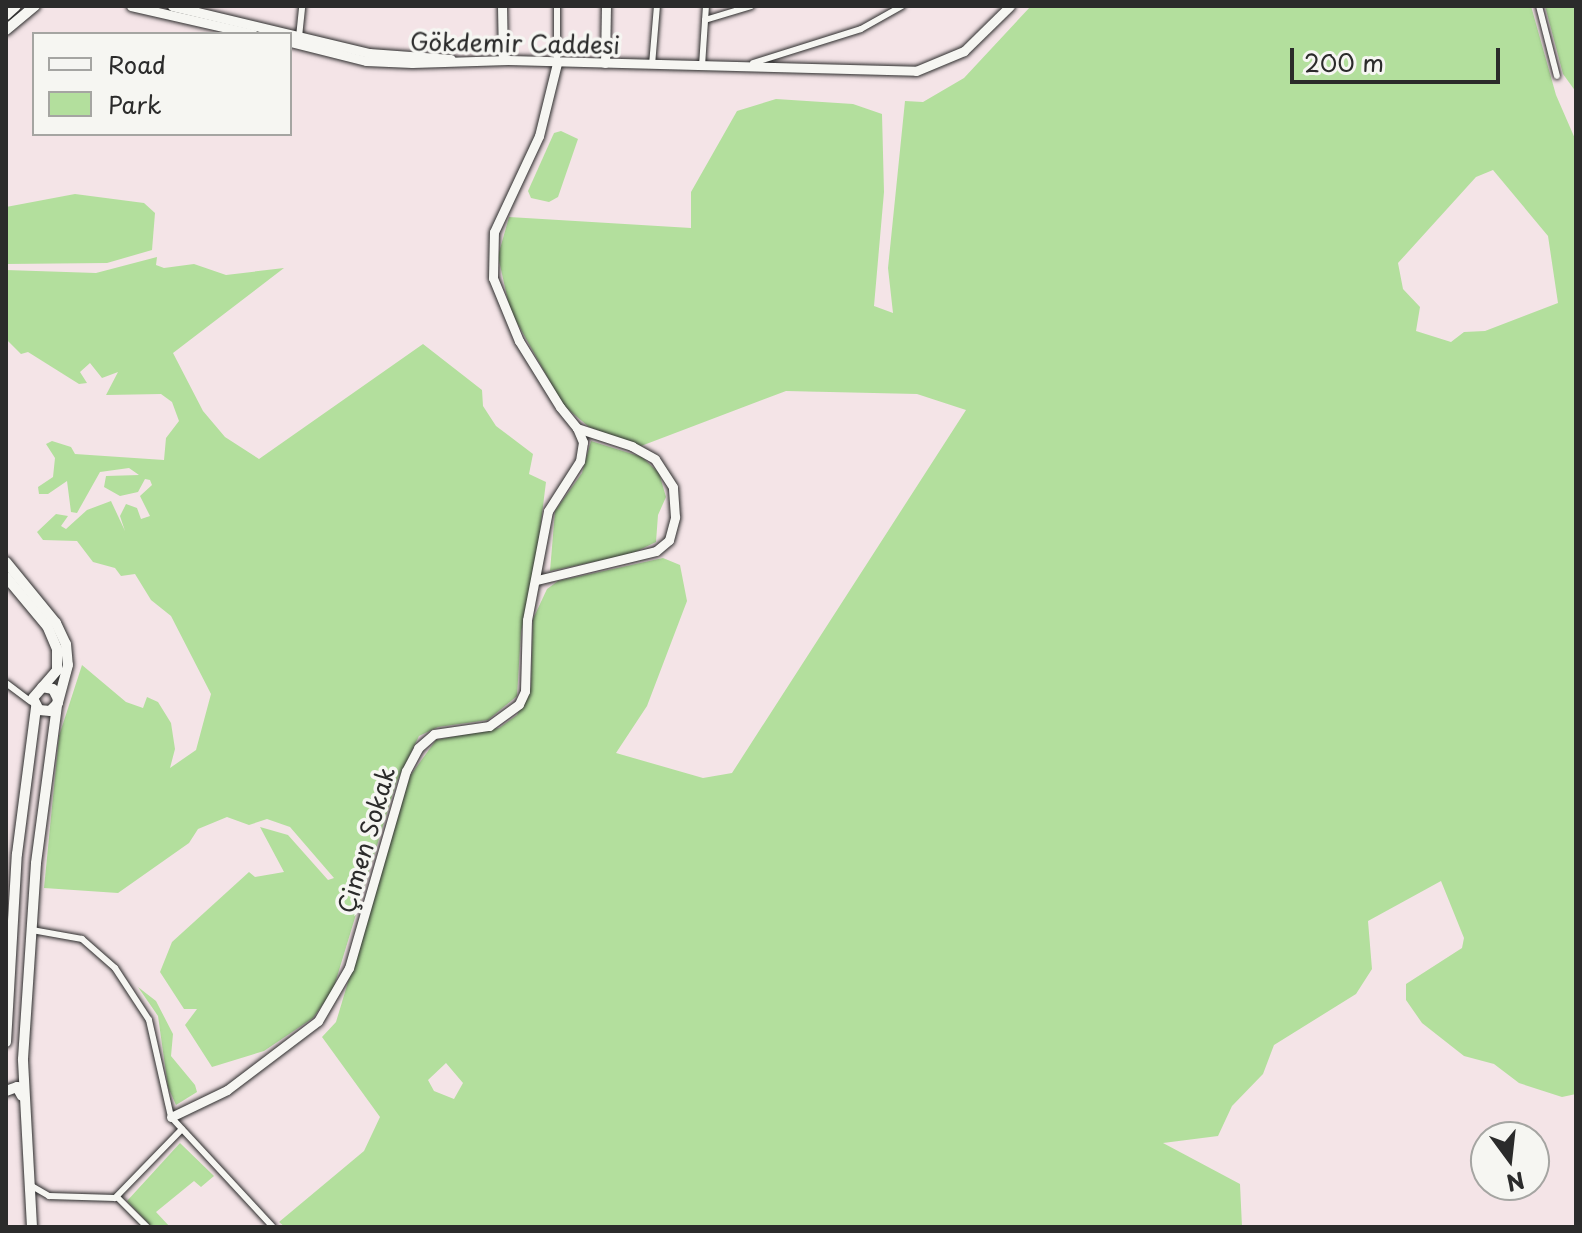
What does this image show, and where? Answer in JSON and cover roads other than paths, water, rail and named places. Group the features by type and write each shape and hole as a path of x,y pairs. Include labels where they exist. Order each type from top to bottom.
{"main road":[{"path":"6,15 16,6"},
{"path":"6,30 35,6"},
{"path":"131,6 244,32"},
{"name":"Gökdemir Caddesi","path":"172,6 264,32"},
{"path":"502,6 503,60"},
{"path":"605,63 606,6"},
{"name":"Gökdemir Caddesi","path":"296,41 366,61 503,60 931,68 964,51 1010,6"},
{"path":"537,580 647,554 664,547 673,530 673,487 655,459 632,446 577,428 519,341 491,262 494,232 539,136 557,63"},
{"name":"Çimen Sokak","path":"171,1117 258,1068 309,1030 329,1007 353,956 413,756 434,734 489,726 519,704 525,691 527,620 548,511 583,452 577,428"},
{"path":"6,562 56,623 66,644 68,665 58,703 32,930 22,1098 31,1221"},
{"path":"6,577 53,636 57,670 34,694 36,706 17,854 6,1042"},
{"path":"42,687 56,692 58,703"},
{"path":"36,706 46,711 58,703"},
{"path":"6,1091 17,1087 22,1098"}],"street":[{"path":"296,41 302,6"},
{"path":"557,6 557,63"},
{"path":"652,65 657,6"},
{"path":"702,66 706,6"},
{"path":"705,20 751,6"},
{"name":"Gökdemir Caddesi","path":"742,66 836,38 902,6"},
{"path":"1539,6 1557,76"},
{"path":"6,683 20,690 36,706"},
{"path":"20,690 42,687"},
{"path":"32,930 82,939 115,968 149,1020 171,1117 273,1227"},
{"path":"117,1197 182,1129"},
{"path":"26,1179 35,1191 49,1196 117,1197 147,1227"},
{"path":"31,1221 35,1205 49,1196"}]}
